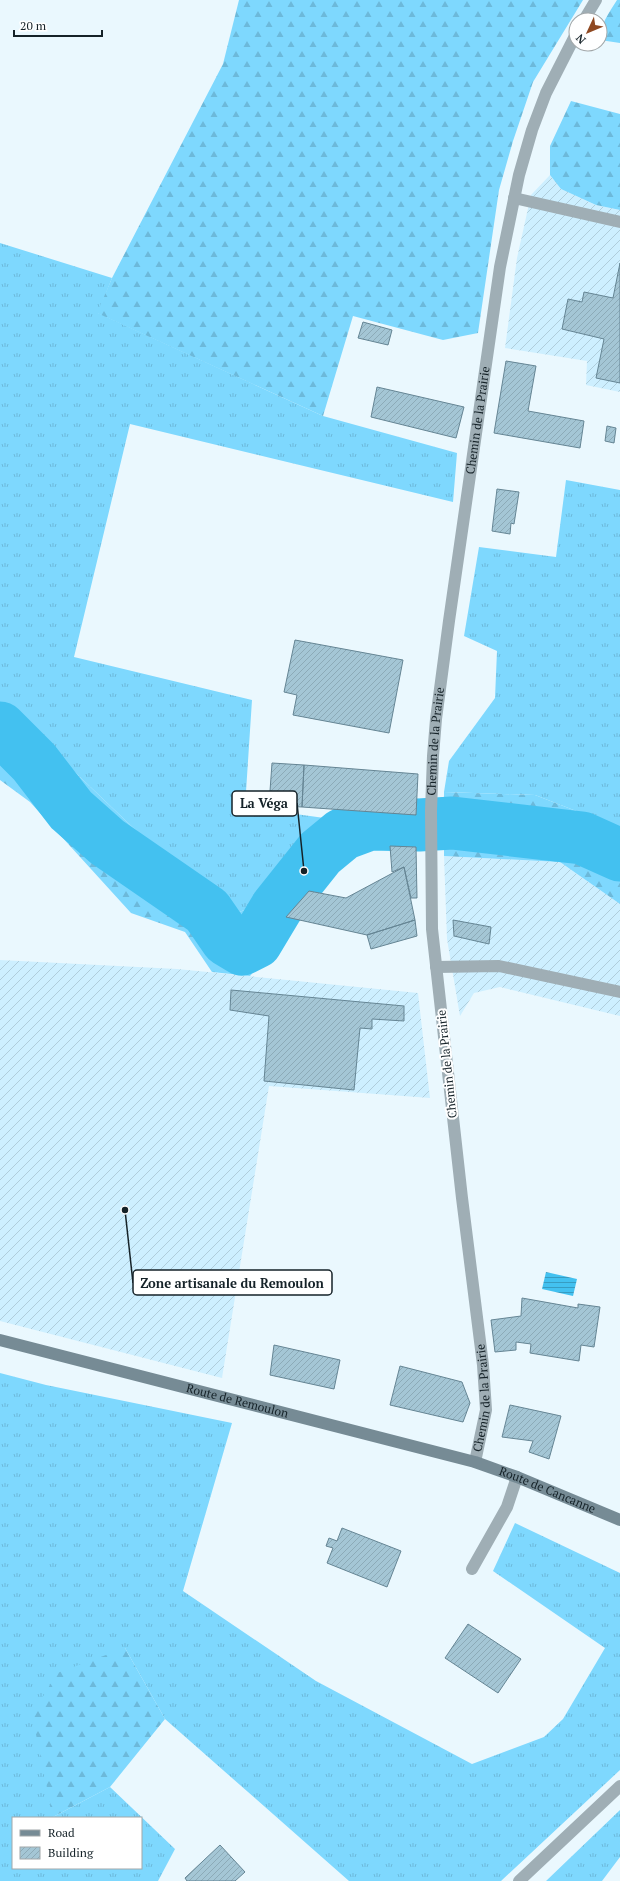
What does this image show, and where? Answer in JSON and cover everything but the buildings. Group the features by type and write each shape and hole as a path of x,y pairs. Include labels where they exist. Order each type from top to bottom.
{"main road":[{"name":"Route de Remoulon","path":"0,1340 475,1462"},
{"name":"Route de Cancanne","path":"475,1462 517,1477 620,1520"}],"street":[{"path":"589,12 596,0"},
{"name":"Chemin de la Prairie","path":"475,1462 486,1410 483,1365 462,1198 432,929 430,811 436,719 500,267 514,198 532,130 546,93 568,50"},
{"path":"514,198 620,222"},
{"path":"436,967 499,966 620,992"},
{"path":"472,1569 507,1507 517,1477"},
{"path":"519,1881 620,1786"}],"shaded area":[{"path":"550,175 561,189 596,205 620,210 620,392 586,385 587,361 505,348 517,258 531,195"},
{"path":"444,856 560,862 620,904 620,1016 500,987 474,993 460,1016 447,939"},
{"path":"0,960 177,969 418,993 430,1098 269,1086 222,1378 0,1321"},
{"path":"546,1272 577,1279 573,1296 542,1289"}],"green space":[{"path":"239,0 583,0 576,12 568,12 568,25 533,82 513,141 499,190 478,333 443,340 353,316 323,416 97,313 112,278 223,64"},
{"path":"617,0 620,0 620,43 608,41 608,14"},
{"path":"571,101 620,114 620,210 596,205 561,189 550,175 550,146"},
{"path":"0,243 112,278 98,313 323,416 457,453 453,502 130,424 74,657 252,700 245,807 346,821 313,840 295,859 259,904 237,913 188,880 16,716 0,710"},
{"path":"566,480 620,490 620,828 535,795 444,792 449,761 495,698 497,651 464,636 479,547 556,557"},
{"path":"0,710 16,716 188,880 237,913 259,904 285,936 250,976 212,972 185,932 131,913 30,802 0,780"},
{"path":"444,792 535,795 620,828 620,904 560,862 444,856"},
{"path":"0,1373 46,1385 232,1423 183,1591 316,1681 472,1764 544,1737 563,1719 605,1648 493,1571 515,1523 620,1573 620,1770 501,1881 349,1881 165,1719 125,1648 53,1817 12,1817 12,1869 142,1869 142,1818 175,1849 158,1881 0,1881"},
{"path":"125,1648 165,1719 110,1787 53,1817 32,1715 57,1673"},
{"path":"110,1787 141,1817 53,1817"},
{"path":"620,1810 620,1857 602,1881 546,1881"}],"waterway":[{"path":"0,728 34,762 71,810 107,842 207,911 227,940 242,949 256,942 277,907 320,853 343,834 370,824 419,825 452,823 582,838 620,855"}],"place":[{"name":"La Véga","path":"304,871"},
{"name":"Zone artisanale du Remoulon","path":"125,1210"}]}
